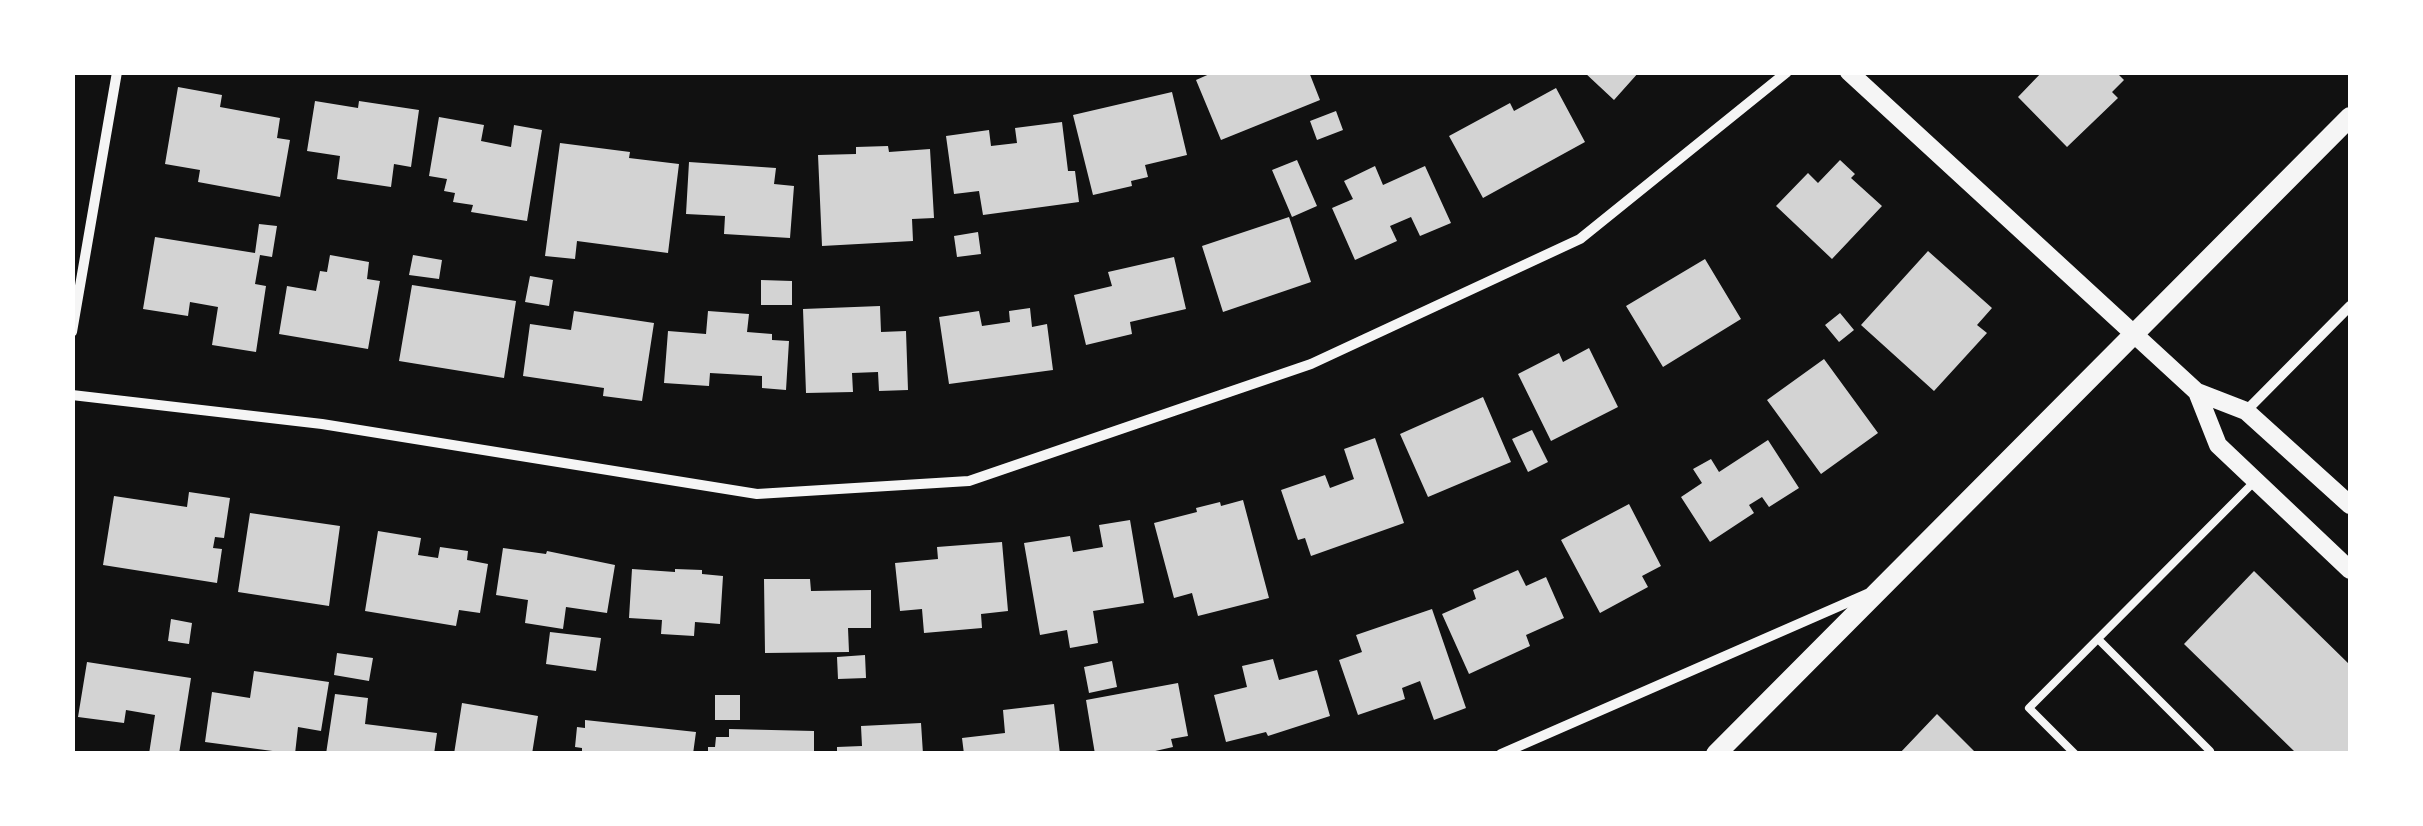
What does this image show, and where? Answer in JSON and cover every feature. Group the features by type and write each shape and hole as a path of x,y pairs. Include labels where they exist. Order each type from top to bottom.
{"main road":[{"path":"1716,754 2350,117"}],"street":[{"path":"72,332 118,72"},
{"path":"72,395 322,424 756,494 970,481 1311,364 1580,239 1787,72"},
{"path":"1849,72 2197,392 2246,412 2350,505"},
{"path":"2246,412 2350,306"},
{"path":"2197,392 2218,445 2350,570"},
{"path":"1501,754 1877,590"}],"lane":[{"path":"2075,754 2029,708 2254,482"},
{"path":"2098,640 2210,751 2207,754"}],"building":[{"path":"1214,72 1309,72 1320,100 1221,140 1196,80"},
{"path":"1584,72 1639,72 1614,100"},
{"path":"2042,72 2116,72 2124,80 2112,92 2118,98 2067,147 2018,97"},
{"path":"178,87 222,95 220,107 280,118 277,138 290,140 280,197 198,182 200,170 165,164"},
{"path":"1556,88 1585,142 1483,198 1449,136 1510,103 1514,111"},
{"path":"1172,92 1187,155 1145,165 1148,177 1131,181 1132,186 1093,195 1073,115"},
{"path":"315,101 358,108 359,101 419,110 411,167 394,164 391,187 337,179 340,156 307,151"},
{"path":"1336,111 1343,130 1317,140 1310,121"},
{"path":"439,117 484,125 481,141 511,147 514,125 542,130 527,221 471,212 473,205 453,202 455,193 444,191 447,179 429,176"},
{"path":"1062,122 1068,171 1075,171 1079,202 983,215 979,191 954,194 946,136 989,130 991,146 1017,143 1015,128"},
{"path":"560,143 630,152 629,158 679,164 668,253 577,241 575,259 545,256"},
{"path":"888,146 889,152 930,149 934,218 912,219 913,241 822,246 818,155 856,154 856,147"},
{"path":"1297,160 1317,206 1292,217 1272,170"},
{"path":"1840,160 1855,174 1851,178 1882,206 1832,259 1776,206 1808,173 1818,183"},
{"path":"689,162 776,168 774,184 794,186 790,238 724,234 725,216 686,214"},
{"path":"1375,166 1383,185 1425,166 1451,223 1420,236 1411,217 1390,226 1397,241 1355,260 1332,208 1353,199 1344,181"},
{"path":"1289,217 1311,282 1223,312 1202,246"},
{"path":"259,224 277,226 272,257 260,255 255,284 266,286 256,352 212,345 218,307 190,302 188,316 143,309 155,237 255,253"},
{"path":"978,232 981,254 957,257 954,236"},
{"path":"1928,251 1992,308 1977,325 1987,333 1934,391 1861,325"},
{"path":"330,255 369,262 367,279 380,281 368,349 279,334 287,286 316,291 320,271 327,272"},
{"path":"413,255 442,260 439,279 409,275"},
{"path":"1174,257 1186,309 1130,322 1132,334 1086,345 1074,295 1112,286 1108,272"},
{"path":"1705,259 1741,319 1663,367 1626,306"},
{"path":"530,276 553,280 549,306 525,302"},
{"path":"761,280 792,281 792,305 761,305"},
{"path":"412,285 516,301 504,378 399,361"},
{"path":"880,306 881,332 906,331 908,390 879,391 878,372 852,373 853,392 806,393 803,309"},
{"path":"1030,308 1032,327 1047,324 1053,370 949,384 939,317 979,311 982,326 1010,322 1009,311"},
{"path":"574,311 654,323 642,401 603,396 604,388 523,376 530,324 571,330"},
{"path":"708,311 749,314 747,332 772,334 772,340 789,341 786,390 762,388 762,376 710,373 709,386 664,383 668,331 706,334"},
{"path":"1840,313 1854,330 1839,342 1825,325"},
{"path":"1589,348 1618,407 1551,441 1518,374 1559,353 1563,362"},
{"path":"1824,359 1878,433 1821,474 1767,400"},
{"path":"1483,397 1511,462 1428,497 1400,434"},
{"path":"1532,430 1548,462 1528,472 1512,439"},
{"path":"1375,438 1404,523 1311,556 1305,538 1298,540 1281,490 1325,475 1330,488 1354,479 1344,449"},
{"path":"1768,440 1799,488 1769,507 1762,497 1749,505 1754,513 1710,542 1681,497 1702,483 1693,469 1711,459 1719,472"},
{"path":"189,492 230,498 224,538 215,537 213,548 222,549 217,583 103,565 114,496 187,507"},
{"path":"1243,500 1269,598 1198,616 1192,593 1174,598 1154,523 1197,512 1196,508"},
{"path":"1629,504 1661,566 1642,576 1648,587 1600,613 1561,540"},
{"path":"250,513 340,526 329,606 238,592"},
{"path":"1130,520 1144,603 1093,611 1098,643 1070,648 1067,630 1040,635 1024,543 1070,536 1073,552 1103,547 1099,525"},
{"path":"378,531 421,538 418,555 438,558 440,547 468,551 467,560 488,564 480,613 459,610 456,626 365,611"},
{"path":"1002,542 1008,611 981,614 982,628 924,633 922,609 900,611 895,563 938,559 937,547"},
{"path":"503,548 546,554 547,551 615,565 607,613 566,607 563,629 525,623 528,600 496,595"},
{"path":"632,569 702,570 702,574 723,576 720,624 695,622 694,636 661,634 662,620 629,618"},
{"path":"1518,570 1526,586 1546,577 1564,618 1526,635 1530,646 1469,674 1442,614 1476,599 1473,590"},
{"path":"2254,571 2350,665 2350,754 2293,754 2184,644"},
{"path":"764,579 810,579 811,591 871,590 871,628 848,628 849,652 765,653"},
{"path":"1432,609 1466,708 1434,720 1420,681 1402,688 1405,699 1358,715 1339,660 1362,652 1356,635"},
{"path":"171,619 192,623 189,644 168,641"},
{"path":"550,632 601,638 596,671 546,664"},
{"path":"337,653 373,658 369,681 334,675"},
{"path":"865,655 866,678 838,679 837,657"},
{"path":"1273,659 1279,680 1317,670 1330,716 1268,736 1266,732 1226,742 1214,695 1247,687 1242,666"},
{"path":"1112,661 1117,687 1089,693 1084,667"},
{"path":"87,662 191,678 179,754 149,754 155,715 126,710 124,723 78,717"},
{"path":"254,671 329,682 321,731 298,727 295,754 205,742 212,692 250,698"},
{"path":"1178,683 1188,736 1171,739 1173,747 1142,754 1095,754 1086,700"},
{"path":"335,694 368,698 365,724 437,733 434,754 326,754"},
{"path":"715,695 740,695 740,720 715,720"},
{"path":"462,703 538,716 532,754 454,754"},
{"path":"1054,704 1060,754 964,754 962,738 1005,733 1003,710"},
{"path":"1937,714 1977,754 1899,754"},
{"path":"585,720 696,732 693,754 582,754 582,748 575,747 577,727 585,728"},
{"path":"921,723 923,754 837,754 837,747 862,746 861,726"},
{"path":"729,729 814,731 814,754 708,754 708,747 715,747 716,737 729,737"}]}
